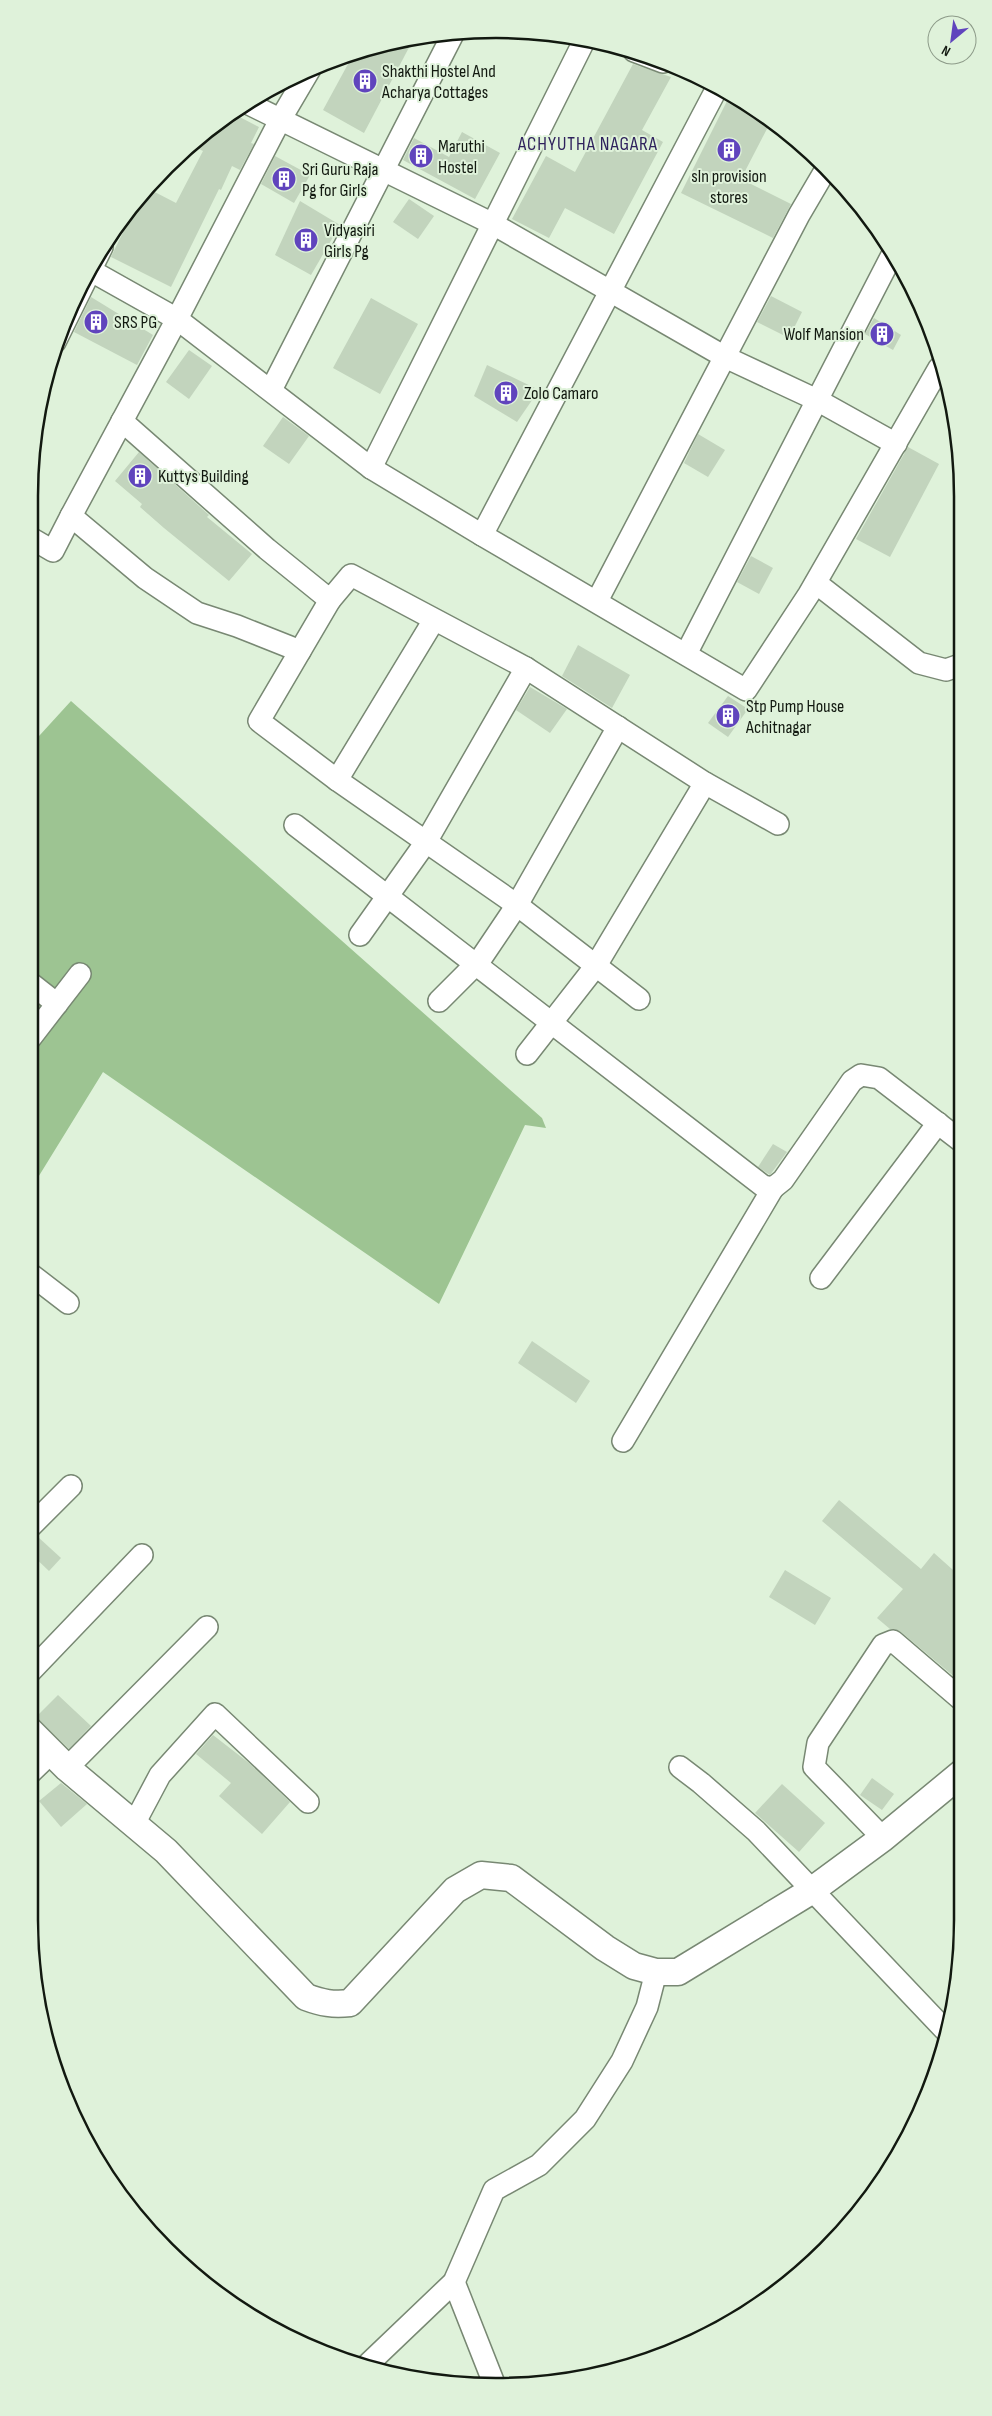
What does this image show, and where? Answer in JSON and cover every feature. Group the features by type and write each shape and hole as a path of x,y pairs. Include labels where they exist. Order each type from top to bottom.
{"street":[{"path":"271,390 450,40"},
{"path":"372,468 582,45"},
{"path":"38,542 52,551 177,320 280,120 303,80"},
{"path":"482,535 714,93"},
{"path":"254,107 493,224 725,357 817,400 896,444"},
{"path":"597,601 799,215 823,175"},
{"path":"686,654 889,261"},
{"path":"95,274 177,320 372,468 746,690 816,582 937,371"},
{"path":"122,421 267,549 330,600"},
{"path":"71,516 145,578 198,613 300,651"},
{"path":"639,999 595,967 517,905 337,780 260,721 330,600 351,575 526,668 705,783 778,824"},
{"path":"816,582 919,663 946,670 954,667"},
{"path":"337,780 434,620"},
{"path":"360,935 426,842 526,668"},
{"path":"439,1001 477,963 517,905 618,727"},
{"path":"527,1054 595,967 705,783"},
{"path":"295,825 389,895 763,1186 773,1188"},
{"path":"38,1028 80,974"},
{"path":"38,989 57,1004"},
{"path":"622,1441 773,1188 783,1180 852,1081 862,1075 879,1078 954,1136"},
{"path":"821,1278 938,1123"},
{"path":"38,1280 68,1303"},
{"path":"38,1519 71,1486"},
{"path":"38,1664 142,1555"},
{"path":"38,1770 59,1760 207,1627"},
{"path":"883,1838 814,1767 818,1743 878,1651 883,1645 893,1641 954,1693"},
{"path":"134,1824 160,1775 215,1714 308,1802"},
{"path":"38,1739 59,1760 166,1851 306,1996 322,2003 333,2005 350,2003 454,1890 481,1876 511,1878 605,1948 634,1966 656,1972 678,1972 812,1891 883,1838 954,1779"},
{"path":"680,1767 701,1782 756,1831 942,2027"},
{"path":"371,2361 454,2282 494,2190 539,2165 585,2119 622,2061 647,2007 656,1972"},
{"path":"454,2282 492,2378"}],"green space":[{"path":"71,701 542,1118 546,1128 525,1125 439,1304 103,1072 38,1177 38,737"}],"building":[{"name":"Shakthi Hostel And Acharya Cottages","path":"410,45 364,133 323,110 349,62"},
{"path":"633,64 671,77 642,130 663,142 614,234 565,208 549,238 512,219 546,156 575,172"},
{"name":"sln provision stores","path":"727,100 768,127 741,179 791,204 773,238 681,193"},
{"path":"239,117 259,127 251,143 254,144 240,170 232,166 221,190 219,189 171,287 111,257 127,224 153,191 176,203 203,151 197,148"},
{"path":"462,132 500,153 475,199 403,160 414,138 449,157"},
{"name":"Sri Guru Raja Pg for Girls","path":"275,156 310,175 294,203 261,184"},
{"path":"409,199 434,216 418,239 393,222"},
{"name":"Vidyasiri Girls Pg","path":"300,201 340,225 311,275 275,255"},
{"path":"771,296 802,312 789,338 757,322"},
{"path":"91,297 153,335 137,365 74,332"},
{"path":"371,298 418,324 380,394 333,368"},
{"name":"Wolf Mansion","path":"874,318 901,335 893,350 865,334"},
{"path":"189,350 212,366 189,399 166,382"},
{"name":"Zolo Camaro","path":"487,365 539,390 517,422 474,396"},
{"path":"283,417 309,436 289,464 263,446"},
{"path":"698,434 725,450 708,477 684,463"},
{"path":"908,447 939,464 890,557 856,539"},
{"path":"139,452 209,515 207,517 252,554 229,581 140,507 142,504 115,481"},
{"path":"751,556 773,568 759,594 737,582"},
{"path":"578,645 630,675 612,708 562,676"},
{"path":"530,687 567,709 550,733 516,710"},
{"name":"Stp Pump House Achitnagar","path":"728,696 748,709 728,737 708,723"},
{"path":"773,1144 787,1152 770,1175 758,1167"},
{"path":"532,1341 590,1381 576,1403 518,1363"},
{"path":"839,1500 921,1569 934,1553 954,1571 954,1676 901,1632 890,1629 877,1618 903,1589 822,1521"},
{"path":"38,1537 61,1558 49,1571 38,1561"},
{"path":"785,1570 831,1598 815,1625 769,1597"},
{"path":"58,1695 91,1726 69,1749 38,1719 38,1715"},
{"path":"213,1735 249,1763 290,1802 262,1834 219,1796 231,1783 196,1754"},
{"path":"872,1778 894,1794 882,1810 860,1795"},
{"path":"61,1783 87,1804 61,1827 39,1801"},
{"path":"782,1784 825,1823 799,1852 755,1813"}],"place":[{"name":"Shakthi Hostel And Acharya Cottages","path":"365,81"},
{"name":"sln provision stores","path":"729,150"},
{"name":"Maruthi Hostel","path":"421,156"},
{"name":"Sri Guru Raja Pg for Girls","path":"284,179"},
{"name":"Vidyasiri Girls Pg","path":"306,240"},
{"name":"SRS PG","path":"96,322"},
{"name":"Wolf Mansion","path":"882,334"},
{"name":"Zolo Camaro","path":"506,393"},
{"name":"Kuttys Building","path":"140,476"},
{"name":"Stp Pump House Achitnagar","path":"728,716"}],"district":[{"name":"ACHYUTHA NAGARA","path":"588,144"}]}
